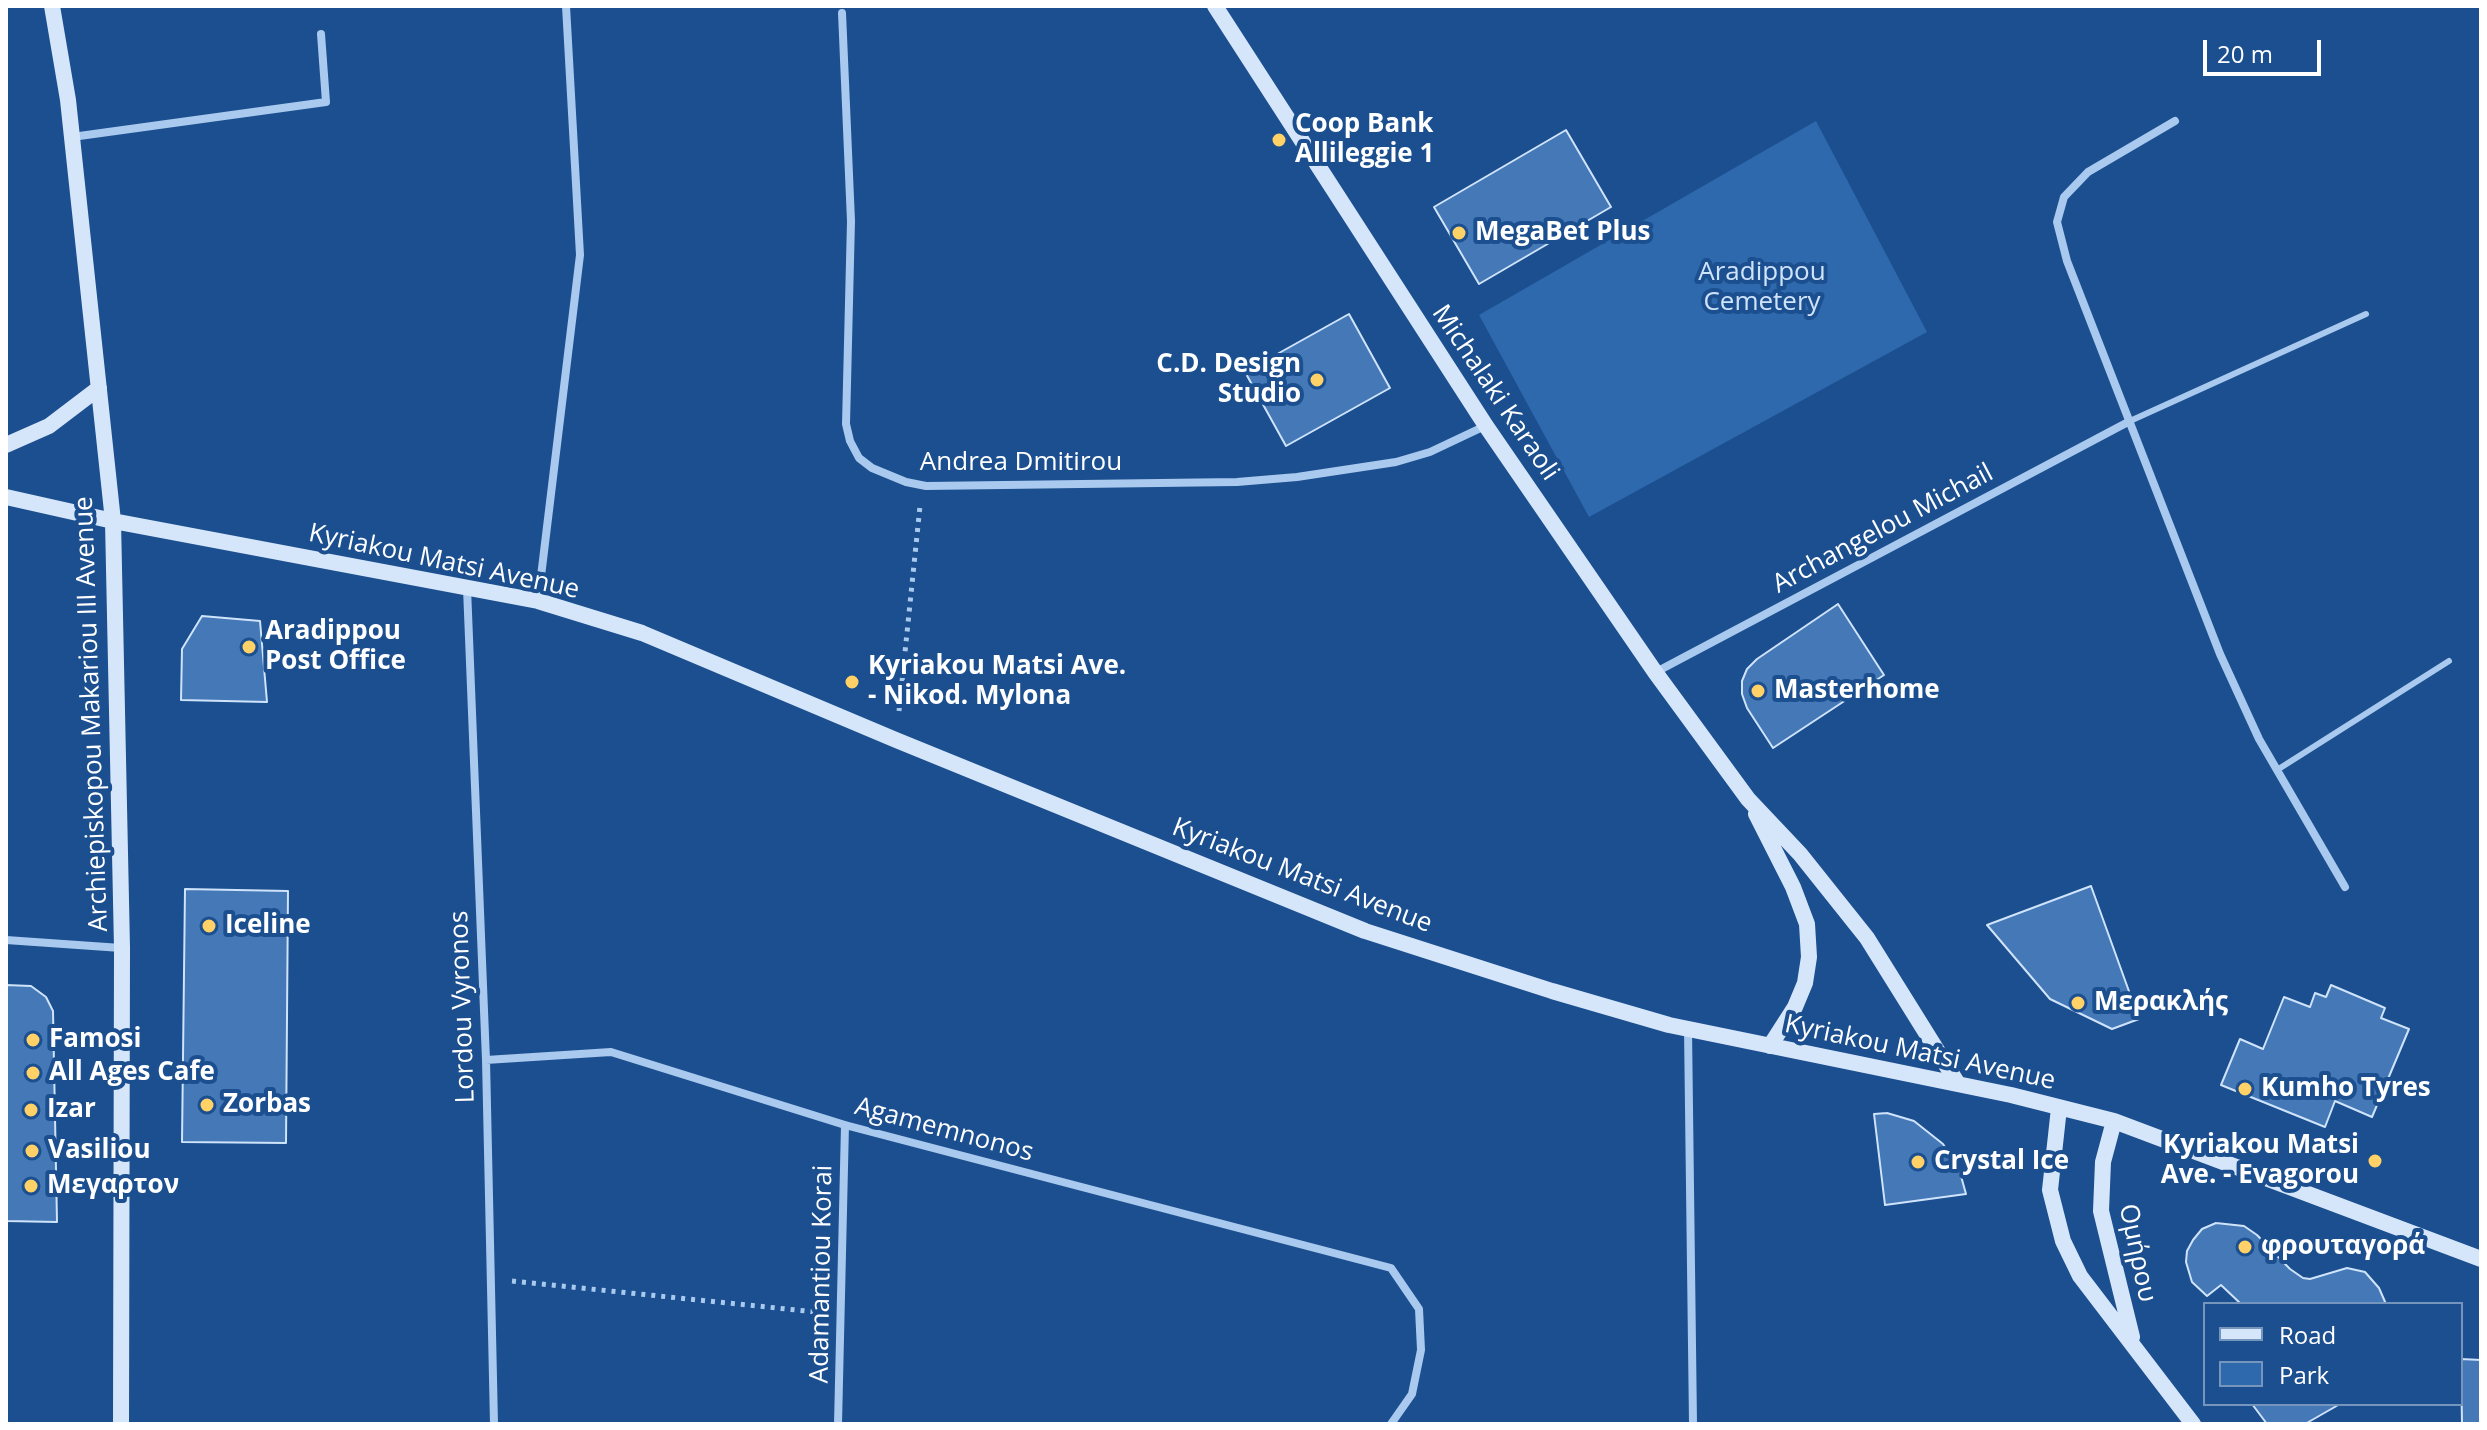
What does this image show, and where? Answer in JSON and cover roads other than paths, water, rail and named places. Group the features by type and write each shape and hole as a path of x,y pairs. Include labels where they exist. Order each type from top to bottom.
{"main road":[{"name":"Archiepiskopou Makariou III Avenue","path":"52,6 72,137 113,521 122,948 121,1424"},
{"name":"Michalaki Karaoli","path":"1215,6 1486,426 1655,672 1748,799 1800,854 1867,938 1958,1084"},
{"path":"6,445 49,426 99,388"},
{"name":"Kyriakou Matsi Avenue","path":"6,497 113,521 538,601 642,633 1365,931 1552,991 1688,1029 1958,1084 2114,1121 2481,1259"},
{"name":"Michalaki Karaoli","path":"1748,799 1793,887 1808,935 1805,983 1795,1007 1770,1046"},
{"name":"Ομήρου","path":"2059,1108 2050,1190 2063,1241 2080,1276 2193,1424"},
{"name":"Ομήρου","path":"2114,1121 2103,1162 2101,1211 2134,1346"}],"street":[{"path":"538,601 580,255 566,6"},
{"name":"Andrea Dmitirou","path":"842,13 851,221 846,424 859,458 886,476 922,485 1237,482 1297,477 1396,462 1430,452 1486,426"},
{"path":"72,137 326,102 321,34"},
{"path":"2175,121 2088,172 2064,197 2057,222 2067,261 2220,654 2259,739 2345,887"},
{"name":"Archangelou Michail","path":"1655,672 2130,421"},
{"name":"Lordou Vyronos","path":"467,588 486,1060 494,1424"},
{"path":"6,940 122,948"},
{"path":"1688,1029 1693,1424"},
{"name":"Agamemnonos","path":"486,1060 611,1052 845,1125 1391,1268 1419,1309 1421,1350 1412,1394 1391,1424"},
{"name":"Adamantiou Korai","path":"838,1424 845,1125"}],"lane":[{"path":"2130,421 2366,314"},
{"path":"2277,770 2449,661"}],"place":[{"name":"Coop Bank Allileggie 1","path":"1279,140"},
{"name":"MegaBet Plus","path":"1459,233"},
{"name":"C.D. Design Studio","path":"1317,380"},
{"name":"Aradippou Post Office","path":"249,647"},
{"name":"Kyriakou Matsi Ave. - Nikod. Mylona","path":"852,682"},
{"name":"Masterhome","path":"1758,691"},
{"name":"Iceline","path":"209,926"},
{"name":"Μερακλής","path":"2078,1003"},
{"name":"Famosi","path":"33,1040"},
{"name":"All Ages Cafe","path":"33,1073"},
{"name":"Kumho Tyres","path":"2245,1089"},
{"name":"Zorbas","path":"207,1105"},
{"name":"Izar","path":"31,1110"},
{"name":"Vasiliou","path":"32,1151"},
{"name":"Kyriakou Matsi Ave. - Evagorou","path":"2375,1161"},
{"name":"Crystal Ice","path":"1918,1162"},
{"name":"Μεγαρτον","path":"31,1186"},
{"name":"φρουταγορά","path":"2245,1247"}],"park label":[{"name":"Aradippou Cemetery","path":"1762,288"}]}
